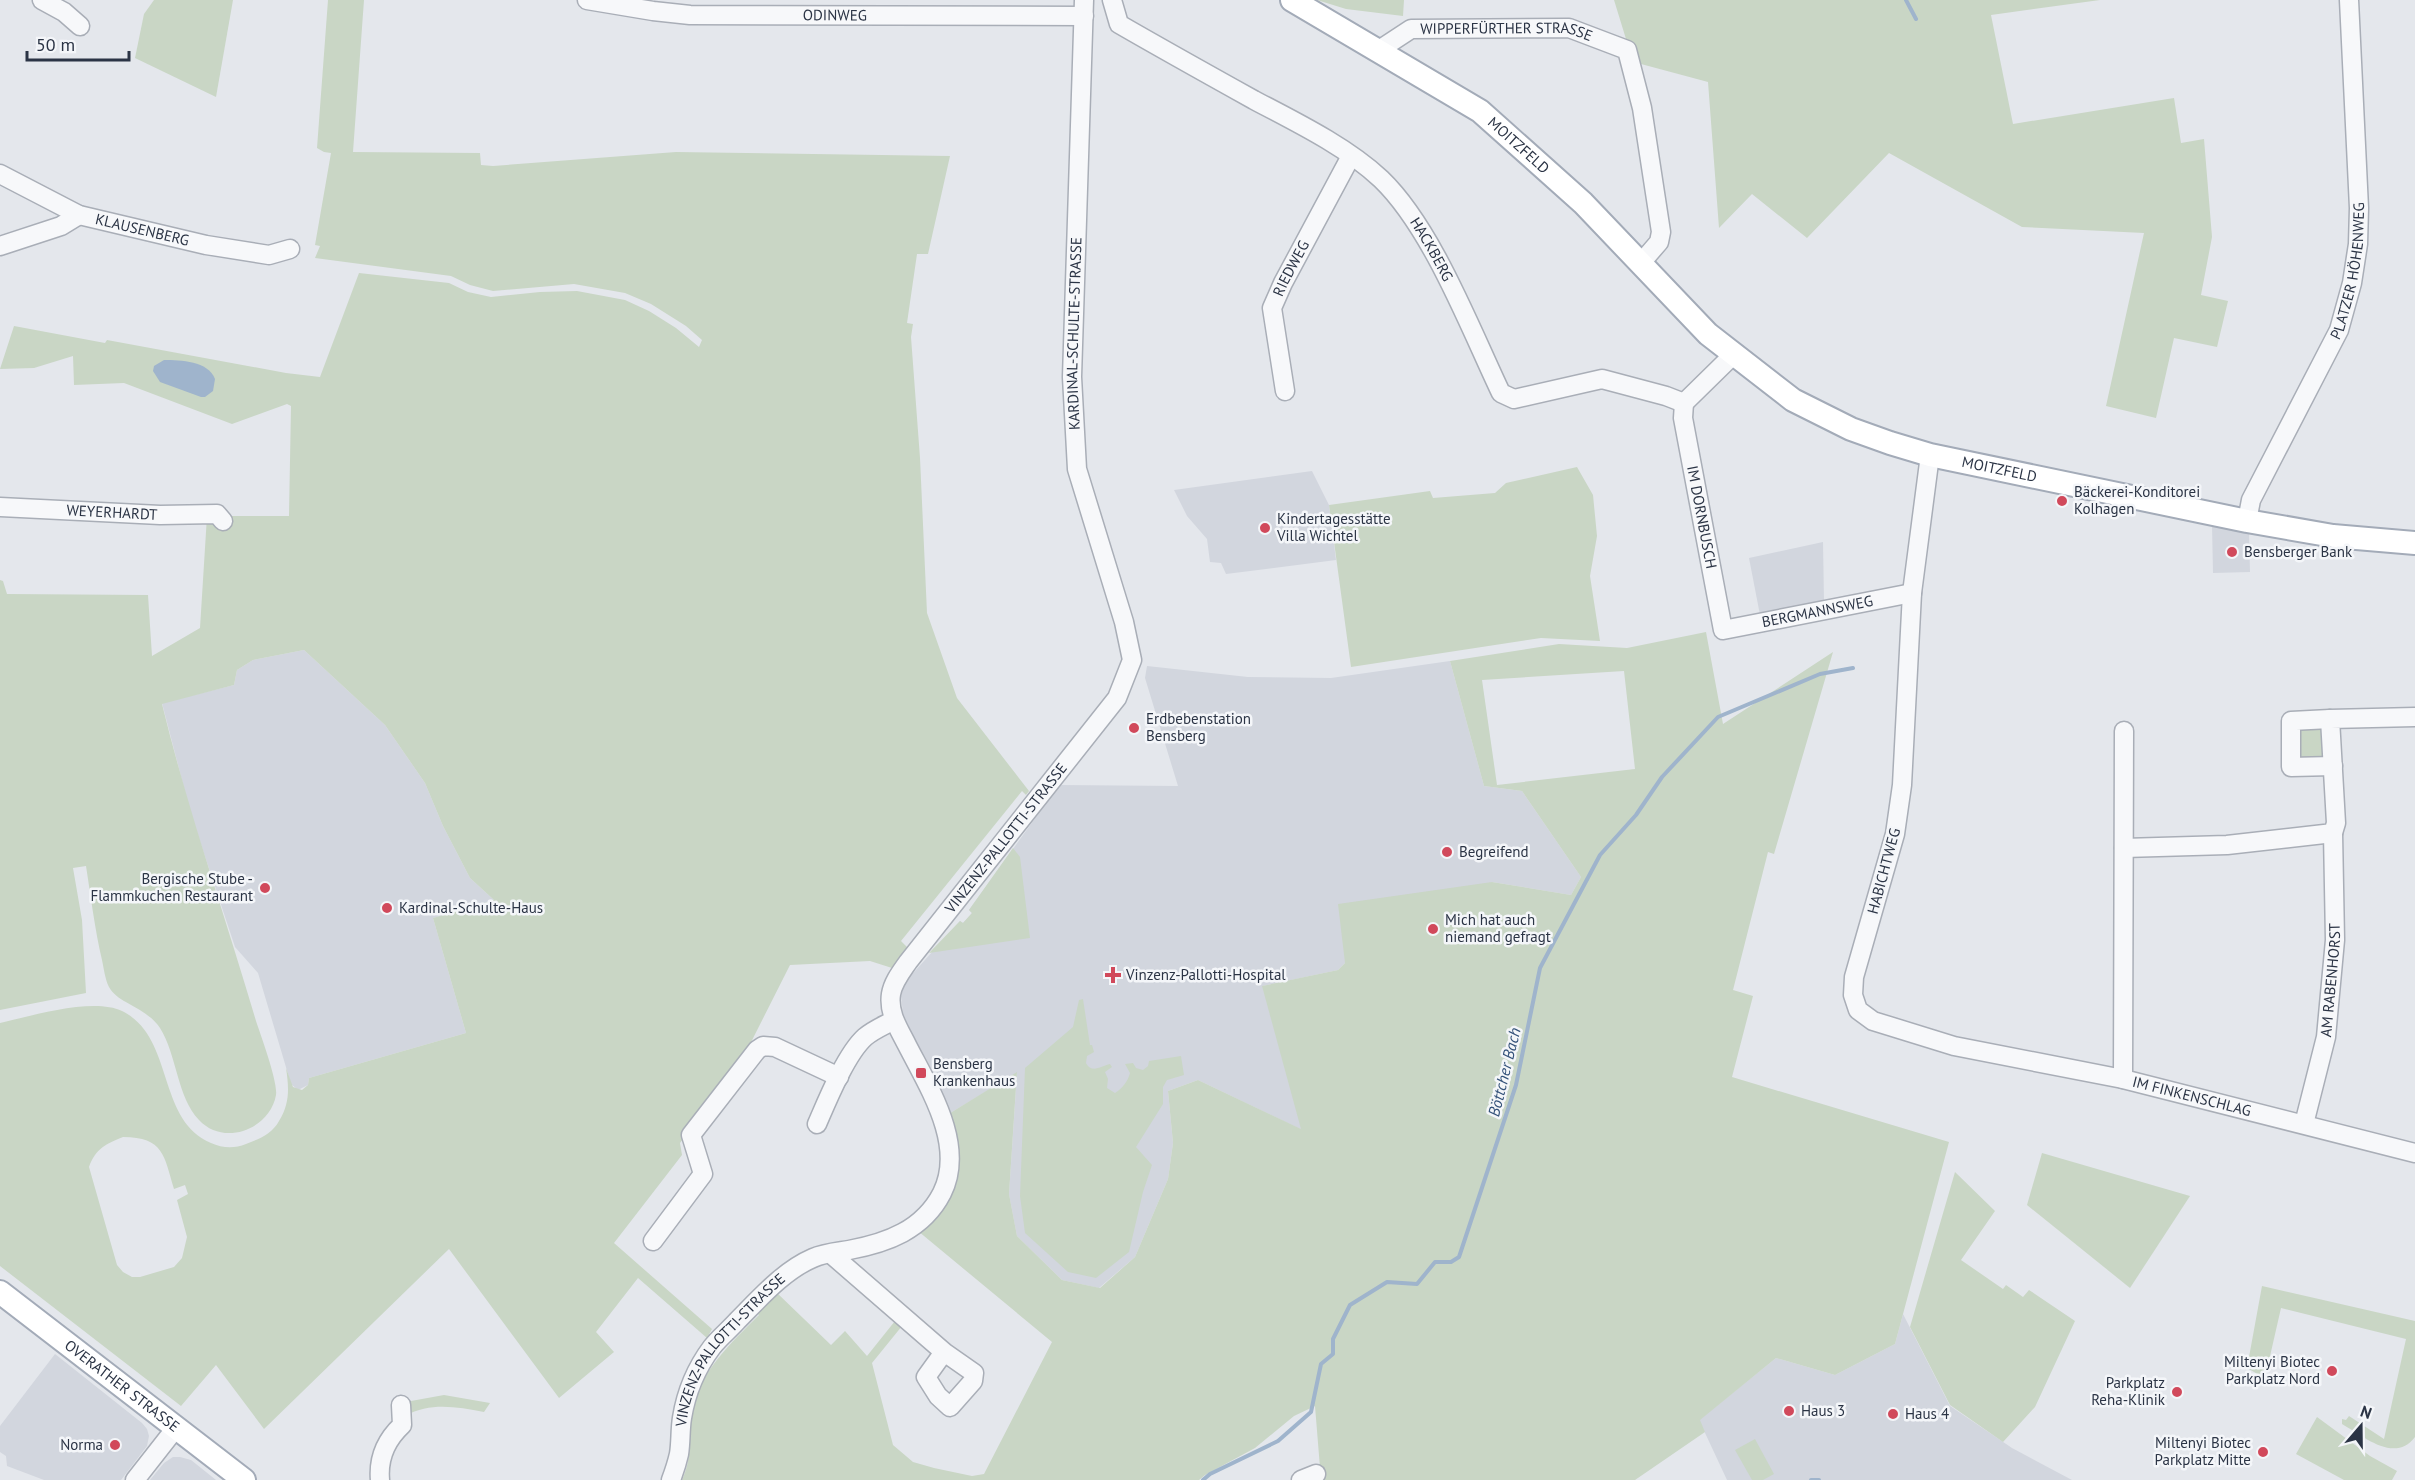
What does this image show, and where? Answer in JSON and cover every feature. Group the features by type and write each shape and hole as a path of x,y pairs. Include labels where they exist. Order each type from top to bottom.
{"main road":[{"path":"1292,0 1379,50"},
{"name":"MOITZFELD","path":"1379,50 1480,111 1583,203 1708,334 1793,400 1820,415 1890,443 1930,455 2247,521 2333,536 2415,543"},
{"name":"OVERATHER STRASSE","path":"0,1292 244,1480"}],"street":[{"path":"42,0 64,12 80,26"},
{"name":"ODINWEG","path":"587,0 690,15 1084,8"},
{"name":"HACKBERG","path":"1112,0 1119,24 1284,116 1351,156 1381,180 1413,217 1444,274 1501,393 1514,399 1602,379 1666,396 1683,404"},
{"name":"PLATZER HÖHENWEG","path":"2247,521 2251,500 2339,330 2352,283 2358,244 2359,208 2349,0"},
{"name":"KARDINAL-SCHULTE-STRASSE","path":"1084,8 1072,377 1077,469 1124,622 1132,660"},
{"name":"WIPPERFÜRTHER STRASSE","path":"1379,50 1412,29 1558,28 1569,28 1627,50 1642,108 1661,232 1659,242 1640,264"},
{"name":"RIEDWEG","path":"1285,391 1272,308 1351,156"},
{"path":"0,174 79,215"},
{"name":"KLAUSENBERG","path":"0,246 61,226 79,215 206,245 269,255 290,249"},
{"path":"1683,404 1733,355"},
{"name":"IM DORNBUSCH","path":"1683,404 1683,418 1723,630"},
{"name":"HABICHTWEG","path":"1930,455 1912,593 1900,795 1895,834 1854,977 1853,995 1858,1010 1874,1021 1954,1046 2123,1079"},
{"name":"WEYERHARDT","path":"0,507 160,515 217,514 223,520"},
{"name":"BERGMANNSWEG","path":"1723,630 1912,593"},
{"name":"VINZENZ-PALLOTTI-STRASSE","path":"671,1480 679,1455 682,1417 688,1395 696,1374 712,1347 795,1267 815,1257 877,1245 911,1229 936,1203 947,1177 950,1152 948,1134 894,1020 891,994 900,973 1117,698 1132,660"},
{"path":"2333,766 2291,767 2291,721 2415,717"},
{"name":"AM RABENHORST","path":"2304,1124 2326,1037 2336,940 2331,719"},
{"name":"IM FINKENSCHLAG","path":"2124,731 2123,1079 2415,1152"},
{"path":"2124,848 2227,845 2335,828"},
{"path":"817,1124 851,1055 866,1036 894,1020"},
{"path":"652,1241 703,1174 691,1135 757,1050 763,1046 775,1047 839,1077"},
{"path":"831,1254 944,1352"},
{"path":"380,1480 380,1464 386,1446 392,1435 402,1425 401,1404"},
{"path":"135,1480 175,1429"}],"shaded area":[{"name":"Kindertagesstätte Villa Wichtel","path":"1312,471 1329,505 1336,560 1226,574 1221,563 1210,562 1207,539 1187,516 1174,490"},
{"path":"2212,525 2249,532 2250,572 2213,573"},
{"path":"1823,542 1824,601 1760,615 1749,558"},
{"path":"304,650 385,725 425,783 443,826 470,878 494,900 433,918 466,1033 309,1078 308,1085 298,1090 291,1084 258,973 235,947 190,811 162,703 234,685 237,670 253,660"},
{"name":"Vinzenz-Pallotti-Hospital","path":"1450,661 1484,786 1522,791 1581,877 1571,895 1492,882 1345,963 1338,970 1263,986 1302,1130 1198,1080 1168,1091 1173,1143 1168,1179 1135,1257 1099,1288 1062,1280 1017,1236 1009,1194 1017,1073 947,1115 903,1013 901,996 906,981 960,921 963,923 972,913 969,910 1059,785 1178,786 1145,678 1147,666 1248,677 1331,678"},
{"path":"1903,1314 1950,1406 2012,1448 2072,1480 1727,1480 1699,1420 1776,1358 1835,1375 1895,1344"},
{"path":"55,1354 147,1429 149,1436 147,1446 121,1480 44,1480 7,1466 6,1456 0,1452 0,1426"},
{"path":"173,1457 191,1460 216,1480 150,1480 164,1463"}],"green space":[{"path":"154,0 233,0 216,97 135,58 144,14"},
{"path":"328,0 364,0 353,152 480,153 481,165 493,166 676,152 950,156 928,254 917,254 907,323 913,324 911,337 920,458 927,613 957,698 1029,791 1026,795 1022,791 901,941 908,948 892,968 870,961 790,965 739,1066 680,1143 682,1155 614,1243 712,1329 707,1338 638,1278 596,1332 614,1352 559,1398 449,1249 264,1429 216,1365 181,1406 0,1266 0,1023 45,1012 79,1007 110,1007 122,1011 139,1023 151,1039 181,1116 194,1132 219,1146 242,1146 265,1135 279,1121 288,1095 286,1068 293,1087 302,1090 308,1085 309,1078 466,1033 433,918 494,900 470,878 443,826 425,783 385,725 304,650 253,660 237,670 234,685 162,704 195,823 269,1059 276,1095 265,1117 256,1125 233,1133 209,1128 192,1111 181,1088 166,1039 160,1028 147,1015 118,997 109,987 97,937 86,866 73,868 82,920 86,993 0,1010 0,580 3,581 7,594 148,595 152,656 200,628 207,516 289,516 291,406 287,404 232,424 124,383 74,385 73,356 34,368 0,369 14,326 105,343 107,340 286,373 320,377 359,273 449,283 468,292 491,297 577,291 625,300 649,311 676,328 699,347 702,340 686,326 651,304 625,293 574,284 493,291 470,285 451,276 315,258 320,246 315,245 331,153 317,148","holes":["123,1137 147,1140 160,1151 168,1167 174,1189 185,1185 188,1194 177,1200 187,1237 182,1258 174,1267 140,1277 132,1277 117,1265 89,1167 98,1151 107,1145"]},
{"path":"1317,0 1404,0 1403,16 1346,9"},
{"path":"1614,0 2100,0 1991,15 2013,124 2174,98 2181,143 2204,139 2212,237 2201,295 2228,301 2217,347 2174,338 2156,418 2106,406 2144,233 2022,227 1889,153 1807,238 1752,194 1719,228 1708,82 1641,64 1626,39"},
{"path":"1577,467 1593,495 1597,536 1590,576 1600,641 1541,638 1351,667 1329,505 1430,491 1433,498 1495,493 1506,483"},
{"path":"1706,632 1723,724 1833,652 1774,854 1768,852 1733,990 1753,996 1732,1077 1949,1142 1895,1344 1835,1375 1776,1358 1700,1420 1705,1432 1635,1480 1321,1480 1315,1406 1294,1416 1255,1448 1199,1480 682,1480 689,1455 692,1412 701,1384 718,1359 759,1315 756,1312 776,1292 831,1345 845,1331 867,1356 895,1321 902,1326 872,1363 893,1445 913,1462 972,1476 984,1474 1052,1342 918,1231 958,1171 958,1155 947,1115 1017,1072 1009,1194 1017,1236 1062,1280 1100,1288 1135,1257 1168,1179 1173,1143 1168,1091 1198,1080 1301,1129 1262,986 1338,970 1345,963 1338,904 1492,882 1571,895 1581,877 1522,791 1484,786 1450,661 1559,644 1627,648","holes":["1624,671 1635,769 1497,785 1482,680"]},
{"path":"2322,728 2324,759 2299,761 2297,729"},
{"path":"1013,848 1020,857 1030,938 929,953 960,921 963,923 972,913 969,910"},
{"path":"1083,999 1090,1045 1094,1052 1087,1056 1086,1063 1094,1069 1110,1064 1112,1067 1105,1072 1108,1079 1107,1088 1115,1093 1128,1079 1130,1073 1125,1064 1133,1063 1136,1068 1143,1070 1148,1066 1149,1061 1181,1056 1184,1075 1167,1080 1163,1087 1163,1104 1136,1147 1152,1165 1143,1192 1129,1252 1096,1278 1068,1272 1025,1233 1020,1196 1025,1068 1073,1027 1079,1000"},
{"path":"2042,1153 2190,1196 2130,1288 2027,1205"},
{"path":"1955,1172 1995,1211 1961,1260 2003,1289 2006,1285 2023,1297 2029,1290 2075,1321 2035,1407 2003,1442 1950,1405 1910,1327"},
{"path":"2262,1286 2415,1321 2415,1437 2407,1445 2389,1448 2379,1445 2342,1424 2342,1419 2346,1420 2349,1416 2384,1439 2406,1339 2281,1308 2268,1365 2261,1376 2247,1368"},
{"path":"444,1395 490,1403 484,1412 454,1407 434,1407 405,1416 408,1402"},
{"path":"2317,1417 2370,1456 2397,1471 2392,1480 2344,1480 2296,1454"},
{"path":"1755,1439 1774,1474 1763,1480 1752,1480 1735,1450"}],"water":[{"path":"164,360 178,360 206,368 215,379 213,391 201,397 160,382 153,371 154,366"}],"waterway":[{"path":"1906,0 1916,19"},
{"name":"Böttcher Bach","path":"1203,1480 1210,1474 1278,1441 1311,1412 1321,1364 1333,1354 1333,1339 1350,1305 1387,1282 1417,1284 1435,1262 1451,1262 1459,1257 1516,1085 1540,968 1600,855 1636,815 1662,777 1718,717 1820,674 1853,668"},
{"path":"1811,1480 1819,1480"}],"place":[{"name":"Bäckerei-Konditorei Kolhagen","path":"2062,501"},
{"name":"Kindertagesstätte Villa Wichtel","path":"1265,528"},
{"name":"Bensberger Bank","path":"2232,552"},
{"name":"Erdbebenstation Bensberg","path":"1134,728"},
{"name":"Begreifend","path":"1447,852"},
{"name":"Bergische Stube - Flammkuchen Restaurant","path":"265,888"},
{"name":"Kardinal-Schulte-Haus","path":"387,908"},
{"name":"Mich hat auch niemand gefragt","path":"1433,929"},
{"name":"Vinzenz-Pallotti-Hospital","path":"1113,975"},
{"name":"Bensberg Krankenhaus","path":"921,1073"},
{"name":"Miltenyi Biotec Parkplatz Nord","path":"2332,1371"},
{"name":"Parkplatz Reha-Klinik","path":"2177,1392"},
{"name":"Haus 3","path":"1789,1411"},
{"name":"Haus 4","path":"1893,1414"},
{"name":"Norma","path":"115,1445"},
{"name":"Miltenyi Biotec Parkplatz Mitte","path":"2263,1452"}]}
